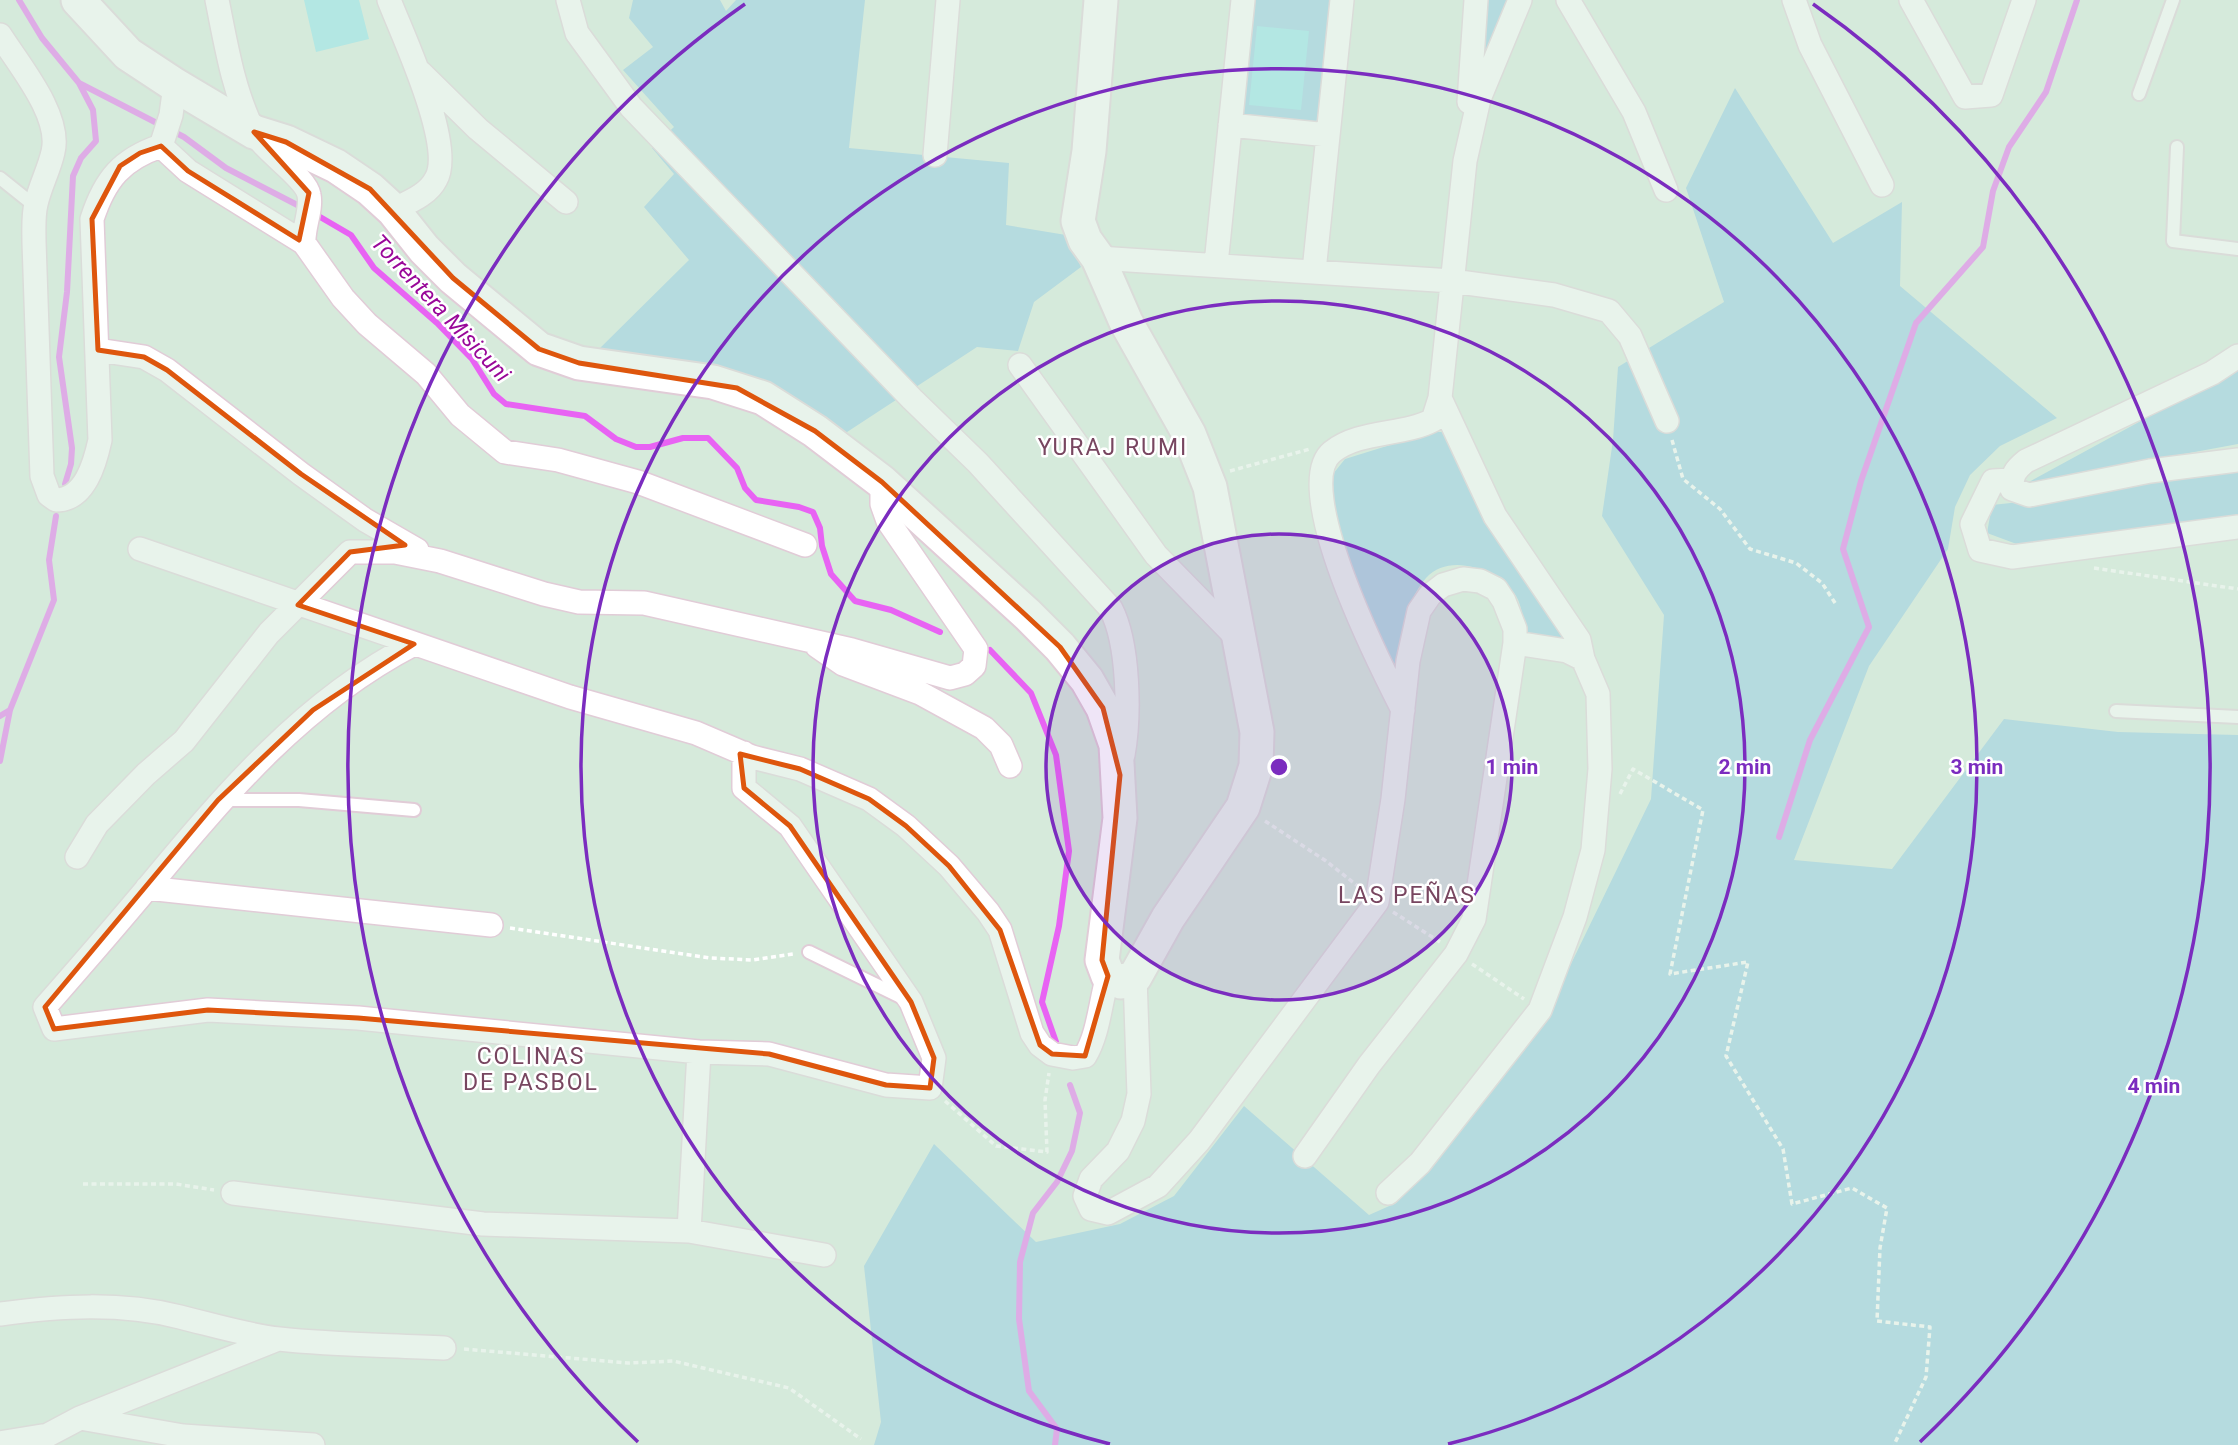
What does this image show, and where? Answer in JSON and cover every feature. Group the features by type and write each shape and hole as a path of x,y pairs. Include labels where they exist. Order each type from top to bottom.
{"street":[{"path":"78,0 128,54 175,85 254,132 286,142 336,166 370,189 393,210 424,249 453,278 539,349 579,363 713,382 737,388 763,398 815,431 881,482 1027,614 1067,655 1087,680 1103,708 1116,745 1120,775 1120,818 1102,960 1122,977 1139,1094 1133,1121 1118,1151 1091,1180 1086,1196 1091,1209 1108,1213 1158,1186 1199,1141 1377,902 1408,661 1419,611 1430,595 1443,585 1463,579 1480,581 1496,589 1504,601 1516,643 1501,720 1474,919 1457,954 1369,1065 1305,1156"},
{"path":"217,0 235,85 254,132 285,167 304,183 309,193 304,243"},
{"path":"389,0 417,69 439,139 438,176 421,196 393,210"},
{"path":"568,0 577,33 631,107 912,399 978,463 1111,609 1121,635 1125,688 1127,733 1120,775"},
{"path":"935,155 948,0"},
{"path":"140,549 570,697 696,733 744,753 800,769 869,799 906,826 949,866 1000,930 1032,1032 1052,1054 1073,1058 1086,1056 1093,1042 1097,1015 1122,977 1168,918 1242,807 1256,766 1257,733 1210,487 1189,434 1126,322 1098,258 1084,240 1078,221 1088,151 1101,0"},
{"path":"1216,264 1243,0"},
{"path":"1314,271 1342,0"},
{"path":"1403,710 1360,625 1323,513 1321,474 1330,453 1347,443 1421,427 1433,421 1440,398 1465,161 1476,0"},
{"path":"1465,161 1479,99 1494,55 1520,0"},
{"path":"1568,0 1634,112 1666,190"},
{"path":"1794,0 1810,45 1882,185"},
{"path":"1910,0 1965,97 1991,95 2024,0"},
{"path":"1922,23 1930,0"},
{"path":"0,36 38,95 51,121 55,137 54,152 35,206 41,477 48,495 56,500 71,497 94,468 100,440 92,219 98,201 120,166 140,153 161,146"},
{"path":"417,69 478,129 566,202"},
{"path":"161,146 175,85"},
{"path":"1230,125 1328,135"},
{"path":"161,146 188,171 304,243 343,298 367,324 426,373 460,415 505,452 558,460 638,482 805,545"},
{"path":"1098,258 1452,281 1554,295 1609,311 1630,336 1667,421"},
{"path":"98,350 144,357 167,370 365,520 404,544 440,561"},
{"path":"2238,356 2212,373 2026,461 2016,470 2011,480 2012,489 2029,495 2150,471 2238,460"},
{"path":"1020,365 1156,555 1240,641"},
{"path":"1388,1193 1420,1163 1540,1010 1575,917 1593,850 1600,769 1598,694 1583,660 1579,640 1495,516 1440,398"},
{"path":"2011,480 1993,481 1982,499 1972,524 1980,550 2012,557 2238,527"},
{"path":"78,857 97,824 184,741 269,633 350,552 395,552 440,561 544,594 579,602 644,603 809,640 950,678 965,674 974,666 976,649 888,521 881,482"},
{"path":"809,640 843,664 920,693 984,729 1002,745 1010,766"},
{"path":"1516,643 1567,651 1583,660"},
{"path":"414,644 383,660 313,710 218,800 45,1007 54,1029 208,1010 358,1018 699,1052 769,1054 887,1085 930,1088 934,1058 911,1002 790,826 744,788 744,753"},
{"path":"147,888 491,925"},
{"path":"688,1231 699,1052"},
{"path":"233,1193 483,1224 688,1231 824,1255"},
{"path":"0,1314 67,1305 106,1306 180,1317 206,1326 278,1339 444,1348"},
{"path":"0,1443 48,1434 80,1418 278,1339"},
{"path":"80,1418 183,1436 313,1445"}],"lane":[{"path":"2139,94 2173,0"},
{"path":"2177,147 2173,241 2238,249"},
{"path":"1,183 35,206"},
{"path":"2116,711 2238,717"},
{"path":"218,800 299,800 414,810"},
{"path":"809,952 911,1002"}],"path":[{"path":"1667,421 1683,479 1720,509 1750,549 1796,563 1822,583 1837,606"},
{"path":"1204,472 1230,471 1310,449 1330,453"},
{"path":"2081,566 2238,589"},
{"path":"1616,804 1633,769 1703,810 1670,974 1748,962 1726,1056 1783,1149 1792,1205 1852,1188 1887,1208 1880,1248 1877,1321 1930,1327 1926,1377 1894,1445"},
{"path":"1242,807 1326,861 1377,902"},
{"path":"491,925 710,958 753,960 809,952"},
{"path":"930,1088 996,1146 1047,1152 1045,1100 1052,1054"},
{"path":"83,1184 176,1184 233,1193"},
{"path":"444,1348 628,1363 673,1362 789,1388 861,1439"}],"highlighted area":[{"path":"254,132 286,142 370,189 453,278 539,349 579,363 737,388 815,431 882,482 1060,647 1103,708 1120,775 1102,960 1108,976 1085,1056 1052,1054 1040,1045 1000,930 949,866 906,826 869,799 800,769 740,754 744,788 790,826 911,1002 934,1058 930,1088 886,1085 769,1054 358,1018 208,1010 54,1029 45,1007 218,800 313,710 414,644 298,605 350,552 405,545 301,474 167,370 144,357 98,350 92,219 120,166 140,153 161,146 188,171 299,240 309,193"}],"shaded area":[{"path":"304,0 359,0 369,39 316,52"},
{"path":"633,0 720,0 726,11 736,0 865,0 849,148 1009,163 1006,225 1066,235 1081,267 1034,302 1018,351 977,347 844,434 593,355 689,260 644,207 674,174 652,148 674,127 623,70 653,47 629,18"},
{"path":"1251,0 1331,0 1318,127 1239,120"},
{"path":"1484,0 1508,0 1479,71"},
{"path":"1257,26 1309,31 1301,110 1249,105"},
{"path":"1735,88 1833,243 1902,202 1900,286 2057,418 2000,446 1970,475 1955,507 1948,549 1869,666 1794,860 1892,869 2004,719 2118,732 2238,735 2238,1445 874,1445 881,1422 864,1266 934,1144 1036,1242 1120,1224 1174,1196 1244,1106 1369,1215 1396,1203 1478,1109 1553,1001 1651,799 1664,615 1602,516 1613,440 1618,367 1724,302 1686,188"},
{"path":"2238,368 2238,444 2027,483"},
{"path":"1432,432 1442,432 1449,440 1568,641 1525,632 1516,596 1487,572 1461,565 1448,566 1436,570 1426,578 1412,601 1404,627 1397,681 1365,619 1330,498 1333,474 1345,459"},
{"path":"2238,468 2238,520 2022,546 1987,533 1992,505 2074,496"}],"waterway":[{"name":"Torrentera Misicuni","path":"19,0 42,38 79,83 184,137 226,168 305,209"},
{"path":"1779,837 1810,740 1869,627 1843,549 1861,481 1916,323 1983,247 1993,191 2009,147 2046,92 2077,0"},
{"path":"65,484 72,448 59,357 67,292 73,176 81,158 96,141 93,110 79,83"},
{"name":"Torrentera Misicuni","path":"315,214 351,235 374,268 437,323 472,359 494,394 506,404 585,416 616,439 636,447 650,447 683,438 708,438 737,468 745,488 756,500 813,512 820,528 822,546 831,574 855,601 891,610 940,632"},
{"path":"0,761 10,710 54,600 49,560 56,516"},
{"name":"Torrentera Misicuni","path":"990,650 1031,693 1056,755 1069,851 1059,926 1042,1002 1056,1042"},
{"path":"0,716 10,710"},
{"name":"Torrentera Misicuni","path":"1055,1445 1057,1429 1029,1391 1019,1319 1020,1262 1033,1213 1057,1182 1072,1151 1080,1113 1070,1085"}],"district":[{"name":"YURAJ RUMI","path":"1113,447"},
{"name":"LAS PEÑAS","path":"1407,895"},
{"name":"COLINAS DE PASBOL","path":"531,1069"}]}
